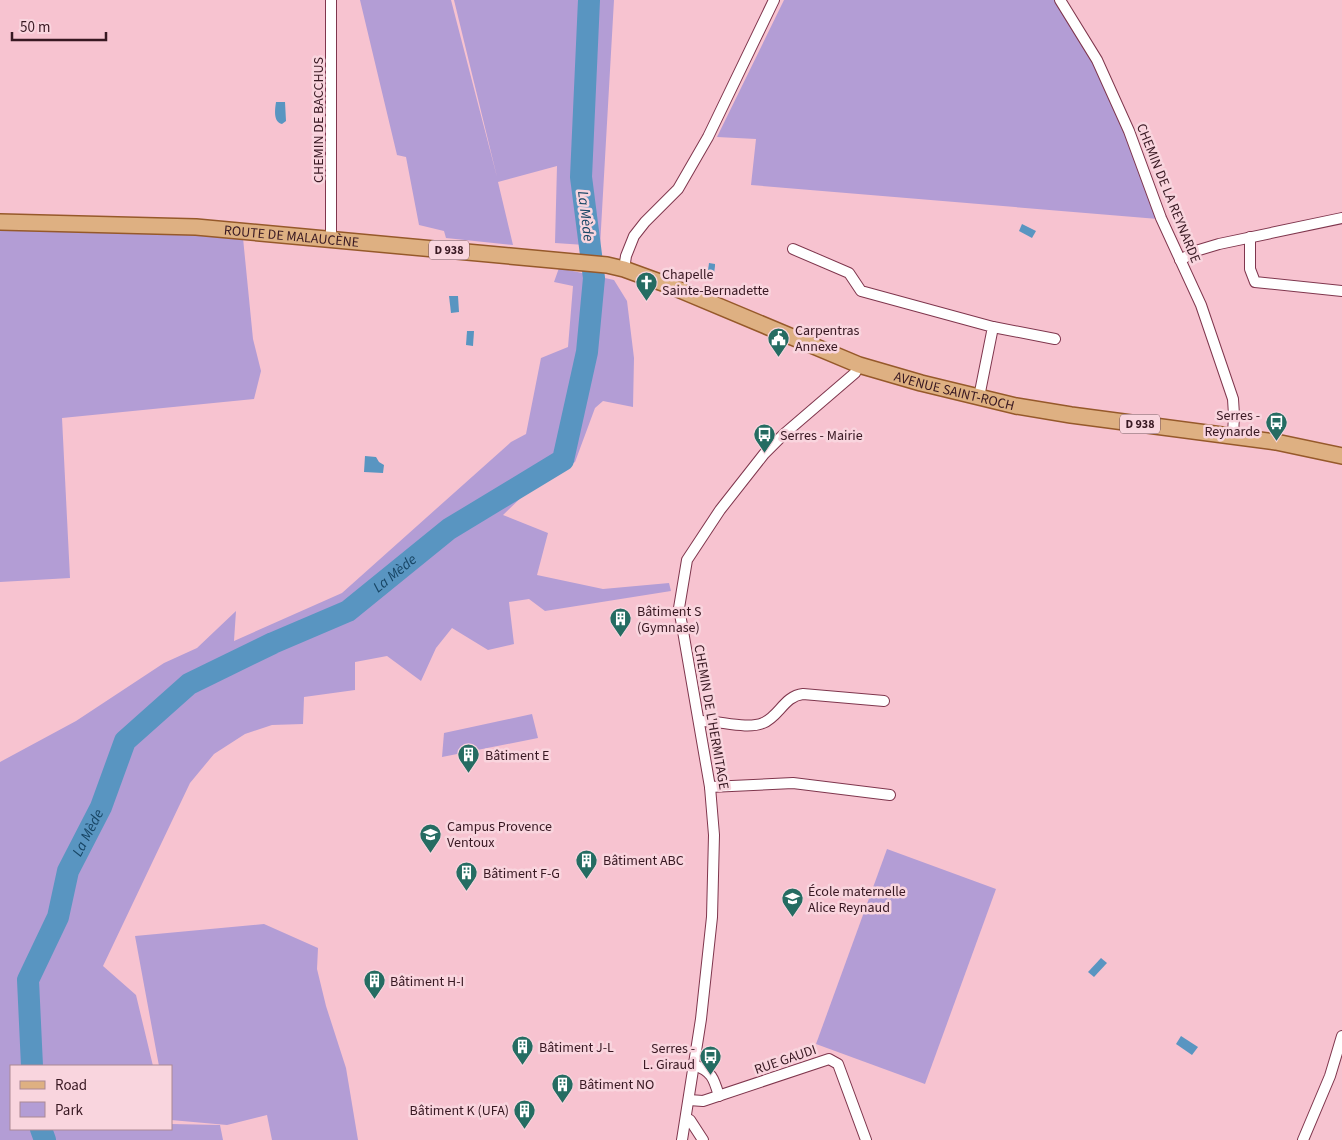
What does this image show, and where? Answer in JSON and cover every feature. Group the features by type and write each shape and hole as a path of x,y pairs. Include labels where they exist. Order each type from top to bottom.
{"main road":[{"name":"ROUTE DE MALAUCÈNE","path":"0,222 179,226 583,262"},
{"name":"AVENUE SAINT-ROCH","path":"583,262 624,269 668,285 859,365 979,397 1051,412 1232,435 1342,456"}],"street":[{"name":"CHEMIN DE BACCHUS","path":"331,0 332,239"},
{"path":"624,269 634,236 678,189 708,137 774,0"},
{"name":"CHEMIN DE LA REYNARDE","path":"1060,0 1097,60 1129,131 1161,218 1201,305 1233,399 1232,435"},
{"path":"1180,260 1199,250 1250,237 1342,218"},
{"path":"1250,237 1250,269 1255,282 1342,291"},
{"path":"793,249 849,273 861,291 993,327 1055,339"},
{"path":"979,397 993,327"},
{"name":"CHEMIN DE L'HERMITAGE","path":"682,1140 694,1065 712,917 714,836 710,787 679,608 687,560 720,510 764,454 784,434 855,374 859,365"},
{"path":"699,721 753,726 765,723 794,695 803,694 884,701"},
{"path":"710,787 793,783 890,795"},
{"path":"1303,1140 1330,1076 1342,1036"},
{"name":"RUE GAUDI","path":"689,1100 704,1101 829,1059 838,1064 866,1140"},
{"path":"694,1065 711,1075 719,1096"},
{"path":"686,1118 690,1120 703,1140"}],"green space":[{"path":"360,0 451,0 497,177 454,0 614,0 600,246 555,243 557,166 498,182 513,245 446,238 444,231 419,225 406,157 397,155"},
{"path":"784,0 1056,0 1094,60 1126,134 1158,219 751,185 756,139 717,137"},
{"path":"0,227 175,231 243,238 253,339 261,371 254,399 62,418 70,578 0,582"},
{"path":"559,268 614,280 627,301 634,358 633,407 603,401 595,408 575,462 532,487 503,515 548,533 537,575 603,589 669,583 671,591 545,611 529,599 509,602 514,644 488,650 452,628 436,648 421,681 387,656 355,662 355,690 304,697 303,724 272,725 245,734 214,754 190,783 103,966 136,995 153,1065 10,1065 10,1130 172,1130 172,1124 220,1125 223,1140 0,1140 0,762 76,721 164,663 197,648 236,611 234,641 342,593 511,442 526,434 541,358 568,347 573,286 554,282"},
{"path":"532,714 538,738 442,757 444,733"},
{"path":"887,849 996,889 925,1084 816,1044"},
{"path":"264,924 318,948 317,969 326,1006 346,1068 358,1140 272,1140 267,1115 227,1125 172,1120 172,1065 159,1065 135,936"}],"water":[{"path":"276,102 285,102 286,121 282,124 276,118"},
{"path":"1022,224 1036,231 1032,238 1019,231"},
{"path":"709,263 715,264 713,281 707,280"},
{"path":"449,296 458,296 459,312 451,313"},
{"path":"467,331 474,331 473,346 466,345"},
{"path":"365,456 376,457 384,465 383,473 364,472"},
{"path":"1101,958 1107,963 1094,977 1088,972"},
{"path":"1181,1036 1198,1047 1192,1055 1176,1044"}],"waterway":[{"name":"La Mède","path":"32,1065 28,980 58,917 68,871 101,807 125,741 189,684 273,643 348,611 449,529 563,460 587,352 594,278 581,177 589,0"},
{"name":"La Mède","path":"41,1130 45,1140"}],"place":[{"name":"Chapelle Sainte-Bernadette","path":"646,301"},
{"name":"Carpentras Annexe","path":"779,357"},
{"name":"Serres - Reynarde","path":"1276,442"},
{"name":"Serres - Mairie","path":"764,454"},
{"name":"Bâtiment S (Gymnase)","path":"621,638"},
{"name":"Bâtiment E","path":"469,774"},
{"name":"Campus Provence Ventoux","path":"431,853"},
{"name":"Bâtiment ABC","path":"587,879"},
{"name":"Bâtiment F-G","path":"467,892"},
{"name":"École maternelle Alice Reynaud","path":"792,918"},
{"name":"Bâtiment H-I","path":"374,1000"},
{"name":"Bâtiment J-L","path":"523,1066"},
{"name":"Serres - L. Giraud","path":"711,1075"},
{"name":"Bâtiment NO","path":"563,1103"},
{"name":"Bâtiment K (UFA)","path":"525,1129"}]}
